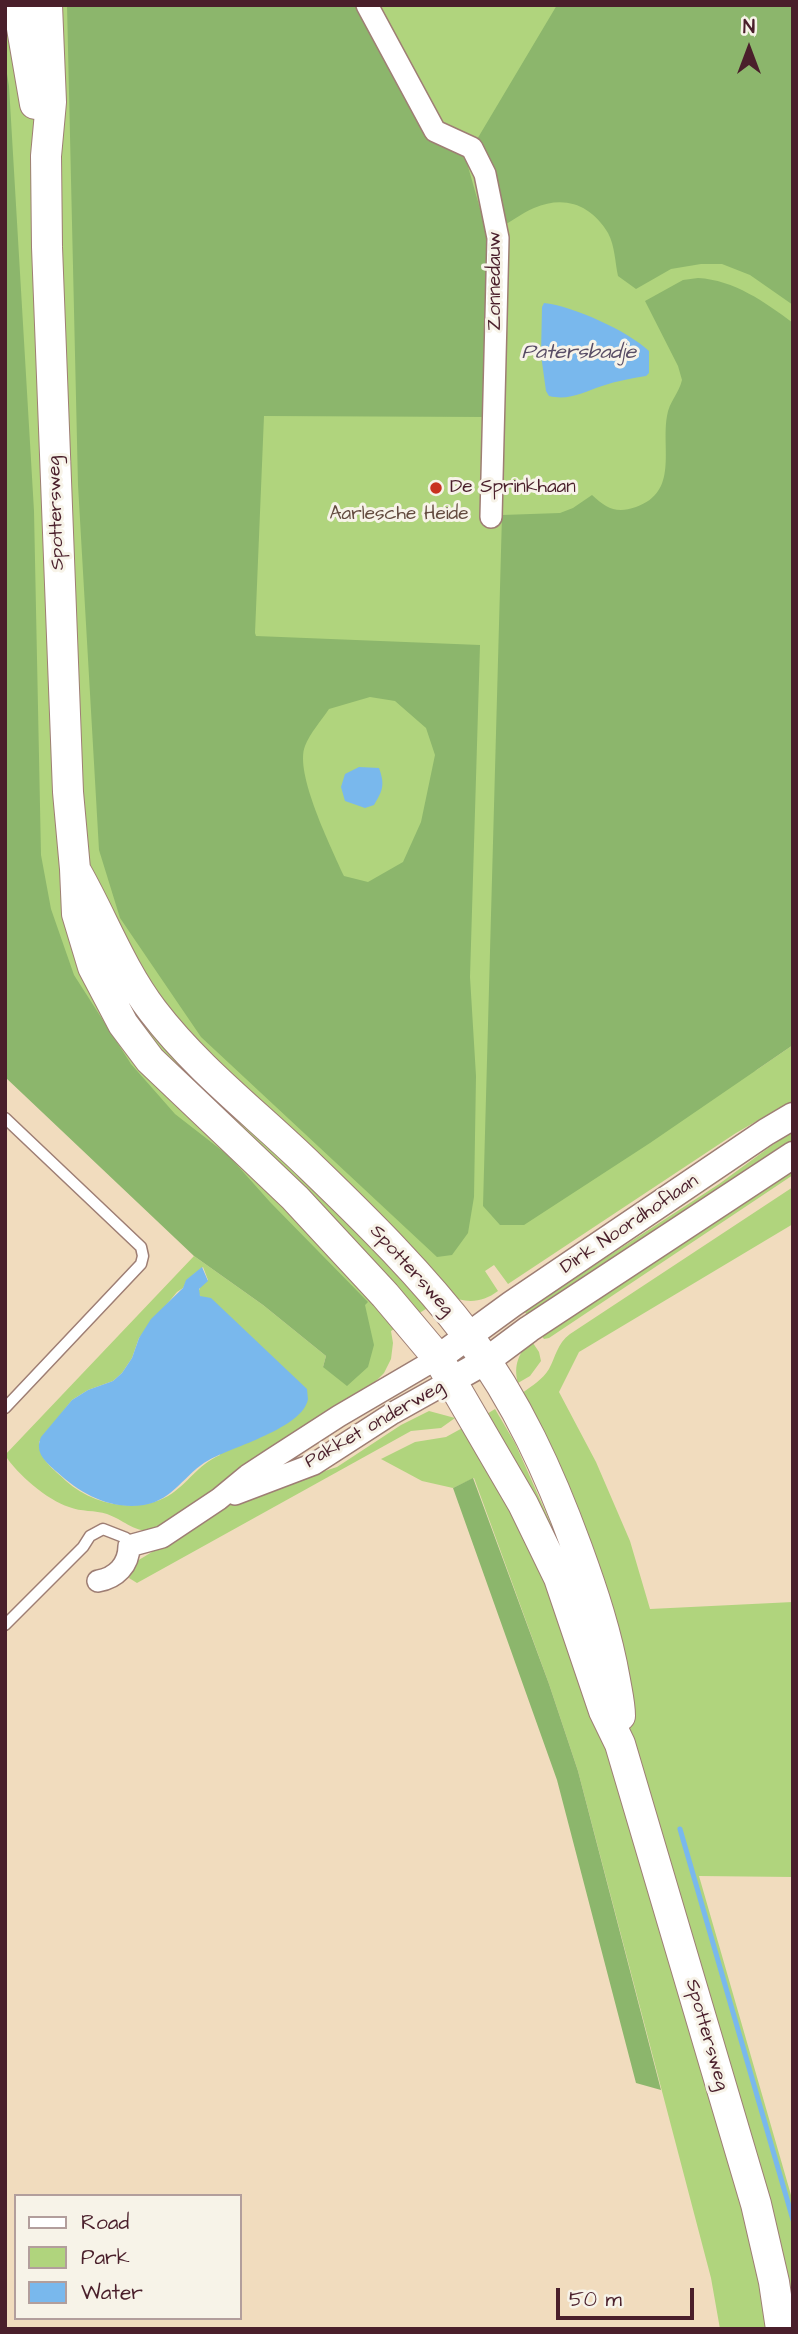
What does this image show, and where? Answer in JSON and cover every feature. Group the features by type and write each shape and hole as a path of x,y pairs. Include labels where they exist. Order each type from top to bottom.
{"main road":[{"name":"Spottersweg","path":"18,5 46,156"},
{"name":"Spottersweg","path":"47,5 51,102 46,156 47,247 68,792 77,914 93,967 123,1024 150,1060 295,1198 385,1295 445,1369 523,1504 559,1578 604,1711 620,1744 756,2204 774,2283 781,2329"},
{"name":"Spottersweg","path":"75,869 99,911 123,964 153,1012 199,1062 311,1166 411,1266 486,1361 516,1409 559,1497 600,1611 610,1648 620,1709 620,1744"}],"street":[{"name":"Zonnedauw","path":"368,5 435,131 472,148 485,174 498,238 491,517"},
{"name":"Dirk Noordhoflaan","path":"445,1369 468,1337 512,1304 793,1116"},
{"name":"Dirk Noordhoflaan","path":"445,1369 486,1361 529,1329 793,1155"},
{"name":"Pakket onderweg","path":"129,1546 162,1537 219,1499 314,1464 393,1413 445,1369"},
{"path":"98,1581 110,1578 124,1566 129,1555 129,1546"}],"lane":[{"path":"5,1118 141,1247 144,1256 141,1264 5,1408"},
{"path":"5,1625 90,1536 103,1529 125,1538 129,1546"}],"green space":[{"name":"Aarlesche Heide","path":"5,5 793,5 793,1026 755,1071 793,1045 793,1105 736,1133 508,1284 494,1265 485,1271 498,1291 492,1295 474,1301 448,1295 391,1331 391,1359 377,1380 339,1411 153,1531 146,1531 107,1514 78,1510 60,1504 33,1486 5,1455 194,1256 263,1305 326,1356 323,1367 368,1367 5,1053","holes":["203,1267 208,1280 201,1285 198,1293 201,1297 220,1455 205,1464 175,1491 156,1502 142,1505 115,1504 89,1496 77,1489 48,1464 39,1442 72,1400 88,1390 113,1381 122,1373 132,1358 139,1338 187,1280"]},
{"path":"67,5 361,5 465,156 489,240 486,271 486,417 264,416 255,633 256,636 480,645 470,977 476,1076 474,1197 468,1233 452,1255 437,1257 201,1037 120,918 99,850 78,485","holes":["370,697 395,701 426,728 435,755 421,822 403,862 368,882 344,876 309,792 303,758 307,741 329,709"]},
{"path":"557,5 793,5 793,305 750,275 722,264 671,269 636,289 618,276 612,243 601,223 594,215 576,205 556,202 545,204 501,227 476,141"},
{"path":"5,62 9,86 34,511 41,855 51,909 74,975 131,1064 175,1114 229,1156 368,1302 365,1305 374,1345 368,1367 347,1386 323,1367 326,1356 263,1305 194,1256 5,1077"},
{"path":"698,278 736,288 760,300 793,323 793,1045 524,1225 500,1225 483,1206 502,515 560,513 592,495 612,508 623,510 649,500 658,491 665,468 667,416 682,380 678,366 645,301 683,280"},
{"path":"793,1130 793,1143 529,1317 524,1311 719,1184"},
{"path":"793,1169 793,1175 549,1338 544,1339 540,1334"},
{"path":"793,1187 793,1224 579,1352 559,1392 596,1462 630,1541 650,1609 793,1602 793,1877 699,1876 793,2202 793,2329 634,1747 624,1706 613,1615 594,1549 555,1455 522,1393 546,1373 559,1346 570,1334"},
{"path":"531,1340 541,1361 530,1376 518,1383 518,1360"},
{"path":"495,1409 515,1443 563,1551 482,1417"},
{"path":"429,1411 455,1418 441,1428 411,1431 137,1583 129,1578 137,1561 242,1498 337,1467 401,1425"},
{"path":"466,1426 510,1490 591,1698 744,2202 770,2329 720,2329 711,2278 578,1771 474,1478 453,1488 422,1481 381,1459 415,1442 446,1437"},
{"path":"473,1478 578,1771 661,2090 636,2083 557,1780 453,1488"}],"water":[{"name":"Patersbadje","path":"544,303 584,314 640,343 649,351 649,373 570,397 549,396 541,355"},
{"path":"359,767 379,768 382,779 377,800 374,805 365,808 345,801 341,787 345,774"},
{"path":"202,1267 208,1281 199,1289 200,1296 211,1298 307,1389 308,1399 294,1419 281,1428 209,1460 163,1498 144,1505 131,1506 97,1499 76,1487 45,1461 39,1448 41,1437 72,1400 88,1390 113,1381 122,1373 151,1319 183,1288 186,1280"}],"waterway":[{"path":"680,1829 793,2220"}],"place":[{"name":"De Sprinkhaan","path":"436,488"}]}
